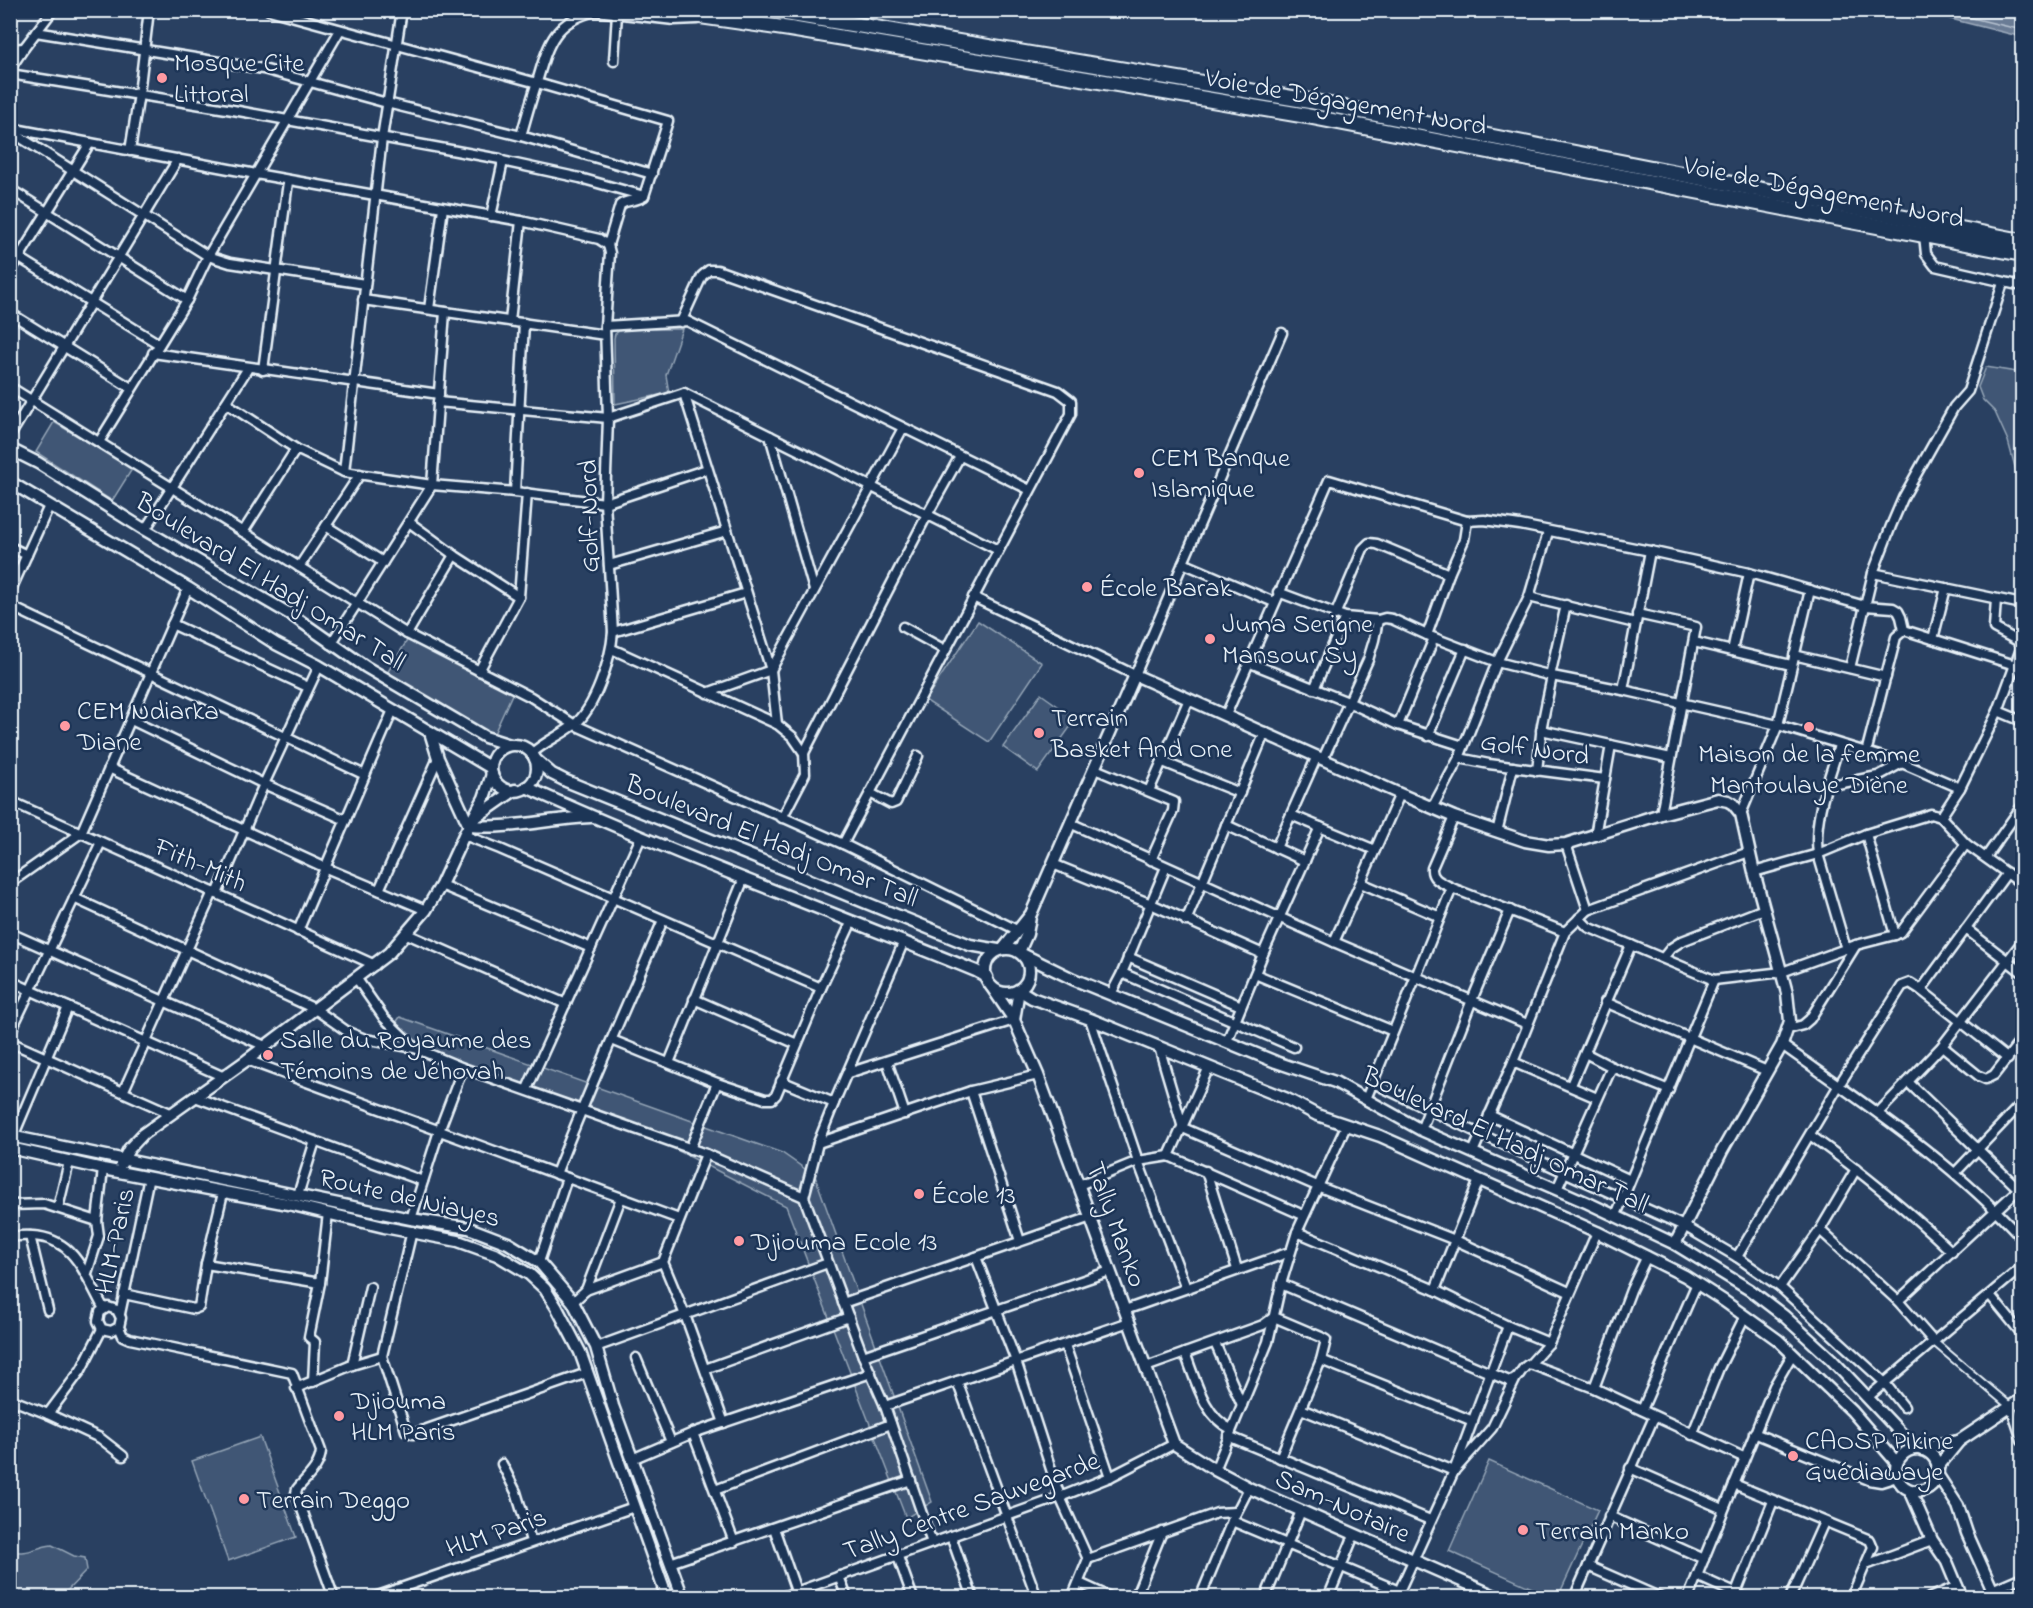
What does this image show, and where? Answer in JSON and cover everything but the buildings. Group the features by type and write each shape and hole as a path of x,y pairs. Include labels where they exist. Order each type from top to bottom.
{"highway":[{"name":"Voie de Dégagement Nord","path":"658,10 700,18 790,29 1307,116 2022,254"},
{"name":"Voie de Dégagement Nord","path":"768,10 1310,101 2022,241"}],"main road":[{"name":"Boulevard El Hadj Omar Tall","path":"10,449 38,463 145,530 293,616 331,644 485,737 522,747 552,774 654,818 970,945 1000,950"},
{"name":"Boulevard El Hadj Omar Tall","path":"10,482 188,588 276,644 320,666 430,732 491,771 500,786 515,790"},
{"path":"1000,950 1011,949 1021,953 1028,963 1029,973 1026,983 1018,990 1007,993 996,989 989,981 985,971 987,962 1019,931 1031,914 1136,675 1432,808 1537,844 1566,844 1661,814 1721,799 1730,802 1741,814 1754,872 1782,972 1790,1006 1788,1029 1782,1045 1675,1244"},
{"path":"430,732 438,758 468,827"},
{"path":"117,1172 123,1159 137,1140 170,1113 224,1077 357,979 407,934 426,910 441,885 484,798 496,753 510,745"},
{"path":"468,827 515,790 526,787 536,774 533,756"},
{"name":"Boulevard El Hadj Omar Tall","path":"526,787 641,837 904,941 989,981"},
{"path":"468,827 516,826 565,818 593,817"},
{"path":"1021,953 1031,914"},
{"name":"Boulevard El Hadj Omar Tall","path":"1021,953 1073,979 1276,1062 1335,1082 1421,1130 1557,1188 1675,1244 1750,1290 1832,1359 1919,1450 1932,1457 1937,1471 1958,1506 1967,1533 1994,1594"},
{"name":"Tally Manko","path":"989,981 1014,1020 1038,1075 1174,1444"},
{"name":"Boulevard El Hadj Omar Tall","path":"1018,990 1032,998 1160,1047 1346,1126 1380,1136 1647,1256 1697,1283 1778,1340 1852,1411 1897,1463"},
{"path":"1014,1020 1018,990"},
{"name":"Route de Niayes","path":"11,1140 123,1159 411,1219 469,1228 490,1234 540,1262 573,1302 596,1347 613,1406 683,1598"},
{"name":"Route de Niayes","path":"11,1140 69,1162 458,1240 498,1255 529,1274 545,1289 580,1352 667,1598"},
{"path":"1910,1490 1924,1490 1932,1484 1937,1471 1959,1441 2022,1399"},
{"path":"1959,1441 1905,1453 1897,1463 1897,1478 1910,1490 1916,1500 1932,1540 1947,1562 1962,1598"},
{"name":"Sam-Notaire","path":"1174,1444 1249,1488 1500,1598"}],"street":[{"path":"10,69 54,10"},
{"path":"130,151 149,10"},
{"path":"10,74 139,94 500,159 644,196 668,121 269,10"},
{"path":"344,472 382,138 402,10"},
{"path":"521,136 548,46 557,32 568,22 596,11 674,20 700,18"},
{"path":"615,61 617,13"},
{"path":"99,442 187,300 208,256 340,30"},
{"path":"36,32 263,69 521,136 652,174"},
{"path":"10,49 24,48"},
{"path":"10,130 178,159 288,182 521,221 599,239 608,245"},
{"path":"10,130 208,256 230,263 365,284"},
{"path":"10,272 90,143"},
{"path":"10,436 178,159"},
{"path":"491,216 502,161"},
{"path":"263,370 288,182"},
{"path":"10,189 187,300"},
{"name":"Golf-Nord","path":"533,756 540,745 575,725 584,714 596,691 612,649 606,503 608,418 605,330 610,253 608,245 620,205 624,201 639,200 644,196"},
{"path":"429,309 443,208"},
{"path":"510,321 521,221"},
{"path":"1924,235 1926,254 1935,266 2022,286"},
{"path":"10,252 159,344"},
{"path":"681,322 702,276 709,270 717,270 1058,391 1071,401 1071,414 843,844"},
{"path":"1850,668 1873,573 1903,498 1954,407 1968,391 2003,283"},
{"path":"363,300 524,323 605,330 687,321 1030,490"},
{"path":"331,644 432,485 445,312"},
{"path":"10,314 131,388"},
{"path":"514,492 524,323"},
{"path":"974,597 1136,675 1282,333"},
{"path":"153,353 353,382 438,398 608,418 684,393 998,550"},
{"path":"145,530 248,368"},
{"path":"10,387 407,634 531,698 575,725 843,844 1019,931"},
{"path":"684,393 771,670 777,724"},
{"path":"226,403 296,449 344,472 432,485 527,493 606,503 707,469"},
{"path":"707,693 771,670 903,428"},
{"path":"770,435 814,590"},
{"path":"243,532 296,449"},
{"path":"782,818 805,774 804,753 927,514 960,456"},
{"path":"299,567 360,474"},
{"path":"1226,715 1329,480 1467,521 1498,522 1650,551 1749,573 1865,606 1893,608 1898,611 1904,630"},
{"path":"479,671 519,597 527,493"},
{"path":"10,592 49,506"},
{"path":"1398,725 1431,636 1449,574 1464,540 1467,521"},
{"path":"409,522 454,555 519,597"},
{"path":"326,526 383,562"},
{"path":"609,565 727,531"},
{"path":"1432,808 1459,758 1497,662 1529,597 1548,532"},
{"path":"1335,615 1363,549 1369,543 1377,544 1449,574"},
{"path":"10,547 27,555"},
{"path":"1623,690 1650,551"},
{"path":"407,634 454,555"},
{"path":"1183,563 1274,603"},
{"path":"1732,651 1749,573"},
{"path":"1873,573 2022,604"},
{"path":"10,883 81,833 188,588"},
{"path":"1933,639 1947,588"},
{"path":"1741,814 1778,725 1810,590"},
{"path":"613,632 746,592"},
{"path":"1278,592 1335,615 1378,620 1392,619 1497,662 1551,676 1778,725 1902,763 1960,788"},
{"path":"1529,597 1636,619 1695,626 1694,642 1661,814"},
{"path":"1941,817 1960,788 1998,711 2022,646 2016,639 1994,628 1996,599"},
{"path":"1537,771 1541,730 1566,605"},
{"path":"10,606 365,775"},
{"path":"1314,689 1345,617"},
{"path":"1276,848 1368,660 1378,620"},
{"path":"172,624 308,687"},
{"path":"903,627 945,650"},
{"path":"1904,630 2015,665"},
{"path":"1866,753 1896,636 1904,630"},
{"path":"1694,642 1791,665"},
{"path":"612,649 777,724 793,737 804,753"},
{"path":"1428,736 1465,649"},
{"path":"1794,655 1886,677"},
{"path":"1248,662 1348,702 1398,725 1463,746"},
{"path":"123,1092 187,949 245,830 308,687 320,666"},
{"path":"1149,791 1190,699"},
{"path":"298,931 393,710"},
{"path":"1998,711 2022,721"},
{"path":"130,720 346,820"},
{"path":"1541,730 1671,758"},
{"path":"1186,921 1265,732"},
{"path":"1595,836 1611,745"},
{"path":"1839,745 1815,838 1846,949"},
{"path":"870,793 891,804 896,802 918,756"},
{"path":"379,890 438,758"},
{"name":"Golf Nord","path":"1459,758 1605,779"},
{"path":"1163,762 1240,793"},
{"path":"1827,786 1878,776 1902,763"},
{"path":"1497,832 1512,767"},
{"path":"109,768 326,868 426,910"},
{"path":"1095,769 1171,800 1175,804 1151,860"},
{"path":"1334,942 1400,794"},
{"name":"Fith-Mith","path":"10,801 375,965"},
{"path":"1986,857 2021,811"},
{"path":"1291,815 1375,850"},
{"path":"1754,872 1818,854 1866,834 1928,815 1941,817 1966,844 2022,884"},
{"path":"1454,817 1432,873 1436,879 1452,888 1565,932"},
{"path":"1070,823 1334,942 1527,1024"},
{"path":"1226,825 1305,861"},
{"path":"468,827 500,849 821,988"},
{"path":"1227,1041 1320,827"},
{"path":"1866,834 1895,935"},
{"path":"527,1089 641,837"},
{"path":"10,1033 101,842"},
{"path":"1566,844 1588,910"},
{"path":"1579,918 1588,927 1714,980 1782,972 1856,945 1900,932 1966,844"},
{"path":"1473,1152 1513,1062 1565,932 1588,910 1749,852"},
{"path":"1053,864 1151,904 1263,954"},
{"path":"1111,994 1166,867"},
{"path":"10,872 19,876"},
{"path":"1921,990 2007,873"},
{"path":"669,1063 744,878"},
{"path":"1361,883 1440,917"},
{"path":"441,885 591,948"},
{"path":"1366,1099 1452,888"},
{"path":"74,898 315,1009 348,1032 365,1039 415,1048 463,1068 706,1154 804,1197"},
{"path":"1663,958 1671,948 1682,941 1764,909"},
{"path":"1421,1130 1510,910"},
{"path":"556,1174 581,1108 663,920"},
{"path":"612,1040 717,1083 769,1100 776,1095 852,921"},
{"path":"1966,929 2022,972"},
{"path":"10,933 265,1046"},
{"path":"407,934 566,1004"},
{"path":"904,941 818,1143 804,1197 863,1356 885,1406 932,1544"},
{"path":"1878,1113 1942,1046 2022,942"},
{"path":"1571,1085 1631,945"},
{"path":"1788,1029 1803,1025 1810,1019 1856,945"},
{"path":"1128,957 1241,1006"},
{"path":"1122,973 1294,1047"},
{"path":"1255,974 1393,1031"},
{"path":"357,979 384,1018 415,1048"},
{"path":"1616,1215 1714,980"},
{"path":"10,981 224,1077"},
{"path":"1737,1257 1839,1085 1902,986 1910,983 1921,990 2008,1059"},
{"path":"694,999 797,1044"},
{"path":"1605,1002 1767,1071"},
{"path":"11,1140 68,1007"},
{"path":"1090,1019 1138,1161 1186,1287"},
{"path":"848,1073 1014,1020"},
{"path":"1942,1046 1983,1079 1994,1074 2022,1039"},
{"path":"10,1042 170,1113"},
{"path":"1782,1045 1878,1113 1955,1173 1997,1210 2022,1238"},
{"path":"1160,1047 1183,1128"},
{"path":"1585,1053 1612,1067 1669,1090"},
{"path":"247,1060 680,1219"},
{"path":"887,1061 905,1114"},
{"path":"1513,1062 1597,1098"},
{"path":"1169,1156 1209,1067"},
{"path":"1557,1188 1612,1067"},
{"path":"411,1219 439,1131 463,1068"},
{"path":"818,1143 971,1091 1038,1075"},
{"path":"781,1081 834,1103"},
{"path":"1898,1300 2022,1189 1977,1150 1908,1082"},
{"path":"690,1149 717,1083"},
{"path":"1373,1083 1684,1226 1737,1257 1780,1287 1884,1382 1904,1407"},
{"path":"971,1091 1020,1241"},
{"path":"195,1096 423,1181"},
{"path":"1955,1173 2022,1103"},
{"path":"1489,1115 1630,1180"},
{"path":"1215,1470 1268,1342 1296,1232 1346,1126"},
{"path":"1183,1128 1317,1186 1455,1240 1569,1292"},
{"path":"1810,1135 1917,1219 1952,1252"},
{"path":"298,1194 315,1141"},
{"path":"706,1154 663,1262 724,1423"},
{"path":"1079,1185 1138,1161 1169,1156 1303,1215"},
{"path":"58,1208 69,1162"},
{"path":"103,1169 97,1221 99,1236 87,1273 88,1280 104,1309"},
{"path":"1780,1287 1820,1230 1856,1169"},
{"path":"1206,1171 1237,1269"},
{"name":"HLM-Paris","path":"120,1314 149,1178"},
{"path":"540,1262 567,1178"},
{"path":"1435,1290 1479,1180"},
{"path":"124,1294 197,1308 223,1193"},
{"path":"586,1290 621,1197"},
{"path":"10,1205 44,1204 97,1221"},
{"path":"313,1382 315,1342 309,1337 320,1283 328,1213"},
{"path":"843,1303 1091,1217"},
{"path":"1820,1230 1898,1300 1934,1342 2011,1407 2022,1440"},
{"path":"412,1231 382,1356 406,1431 413,1434 587,1373"},
{"path":"1296,1232 1435,1290 1508,1326 1549,1342"},
{"path":"1454,1471 1492,1428 1515,1380 1525,1365 1530,1364 1549,1342 1597,1232"},
{"path":"10,1237 30,1236 60,1244 78,1260 87,1273"},
{"path":"30,1236 48,1310"},
{"path":"1125,1310 1290,1252"},
{"path":"1594,1388 1631,1290 1647,1256"},
{"path":"976,1257 1016,1361 1060,1497 1088,1560 1072,1598"},
{"path":"573,1302 586,1290 663,1262"},
{"path":"596,1347 828,1263"},
{"path":"206,1264 320,1283"},
{"path":"1868,1397 2022,1267"},
{"path":"863,1356 1110,1271"},
{"path":"1642,1410 1697,1283"},
{"path":"1281,1284 1509,1381 1515,1380"},
{"path":"352,1365 370,1287"},
{"path":"1990,1295 2022,1334"},
{"path":"102,1329 98,1321 100,1312 113,1308 120,1314 119,1327 123,1336 130,1339 290,1372 294,1376 296,1388 321,1451 321,1459 296,1493 334,1598"},
{"path":"1692,1435 1719,1368 1744,1316"},
{"path":"705,1369 849,1317"},
{"path":"1146,1367 1263,1325 1274,1317"},
{"path":"1274,1317 1324,1338 1326,1344 1280,1458"},
{"path":"885,1406 1129,1322"},
{"path":"1088,1560 1217,1513 1234,1516 1287,1545 1341,1567 1397,1594 1454,1471 1508,1326"},
{"path":"102,1329 111,1331 119,1327"},
{"path":"48,1413 81,1370 102,1329"},
{"path":"1215,1343 1242,1405"},
{"path":"1065,1345 1110,1477"},
{"path":"1185,1353 1203,1398 1230,1433 1280,1458 1430,1520"},
{"path":"1688,1598 1743,1457 1774,1386 1792,1355"},
{"path":"296,1388 352,1365 382,1356"},
{"path":"636,1358 671,1442"},
{"path":"1321,1360 1473,1421"},
{"path":"1530,1364 1594,1388 1743,1457"},
{"path":"632,1459 693,1433 871,1373"},
{"path":"957,1381 1037,1598"},
{"path":"10,1399 48,1413 100,1438 123,1456"},
{"path":"1301,1409 1454,1471"},
{"path":"1574,1598 1654,1417"},
{"path":"715,1490 891,1424"},
{"path":"693,1433 734,1542"},
{"path":"1754,1433 1869,1480 1881,1482 1897,1478"},
{"name":"Tally Centre Sauvegarde","path":"779,1598 1060,1497 1110,1477 1174,1444"},
{"path":"502,1464 516,1492 531,1541"},
{"path":"1630,1468 1723,1509"},
{"path":"670,1563 911,1480"},
{"path":"1734,1484 1870,1540 1872,1547 1851,1598"},
{"path":"1200,1598 1234,1516 1249,1488"},
{"path":"1736,1593 1773,1501"},
{"name":"HLM Paris","path":"372,1598 634,1507"},
{"path":"1265,1598 1301,1511"},
{"path":"1609,1516 1704,1559"},
{"path":"1790,1598 1824,1522"},
{"path":"774,1528 796,1591"},
{"path":"1136,1598 1162,1532"},
{"path":"1328,1598 1354,1535"},
{"path":"951,1536 973,1598"},
{"path":"1866,1564 1932,1540"},
{"path":"897,1554 913,1598"},
{"path":"1588,1566 1661,1598"},
{"path":"839,1576 847,1598"},
{"path":"1697,1576 1746,1598"},
{"path":"1994,1594 2022,1577"},
{"path":"1079,1583 1112,1598"},
{"path":"1929,1598 1958,1586"}],"shaded area":[{"path":"622,329 682,329 666,375 669,393 615,404 614,338 615,334"},
{"path":"1986,367 2022,373 2022,493 2008,441 1995,412 1983,400 1978,387"},
{"path":"54,422 109,455 111,452 134,466 112,501 36,452"},
{"path":"978,621 1042,663 989,742 925,700"},
{"path":"408,639 513,692 492,738 390,679 387,673"},
{"name":"Terrain Basket And One","path":"1041,694 1076,719 1038,772 1003,747"},
{"path":"400,1017 782,1153 815,1176 932,1502 906,1518 786,1206 634,1128 383,1041"},
{"name":"Terrain Deggo","path":"260,1437 296,1537 228,1561 192,1461"},
{"name":"Terrain Manko","path":"1489,1461 1598,1510 1558,1597 1552,1597 1449,1551"},
{"path":"52,1545 74,1556 85,1558 87,1570 61,1597 11,1597 11,1551 27,1551"}],"water":[{"path":"1902,11 2022,11 2022,37 1947,18"}],"place":[{"name":"Mosque Cite Littoral","path":"162,78"},
{"name":"CEM Banque Islamique","path":"1139,473"},
{"name":"École Barak","path":"1087,587"},
{"name":"Juma Serigne Mansour Sy","path":"1210,639"},
{"name":"CEM Ndiarka Diane","path":"65,726"},
{"name":"Maison de la femme Mantoulaye Diène","path":"1809,727"},
{"name":"Terrain Basket And One","path":"1039,733"},
{"name":"Salle du Royaume des Témoins de Jéhovah","path":"268,1055"},
{"name":"École 13","path":"919,1194"},
{"name":"Djiouma Ecole 13","path":"739,1241"},
{"name":"Djiouma HLM Paris","path":"339,1416"},
{"name":"CAOSP Pikine Guédiawaye","path":"1793,1456"},
{"name":"Terrain Deggo","path":"244,1499"},
{"name":"Terrain Manko","path":"1523,1530"}]}
